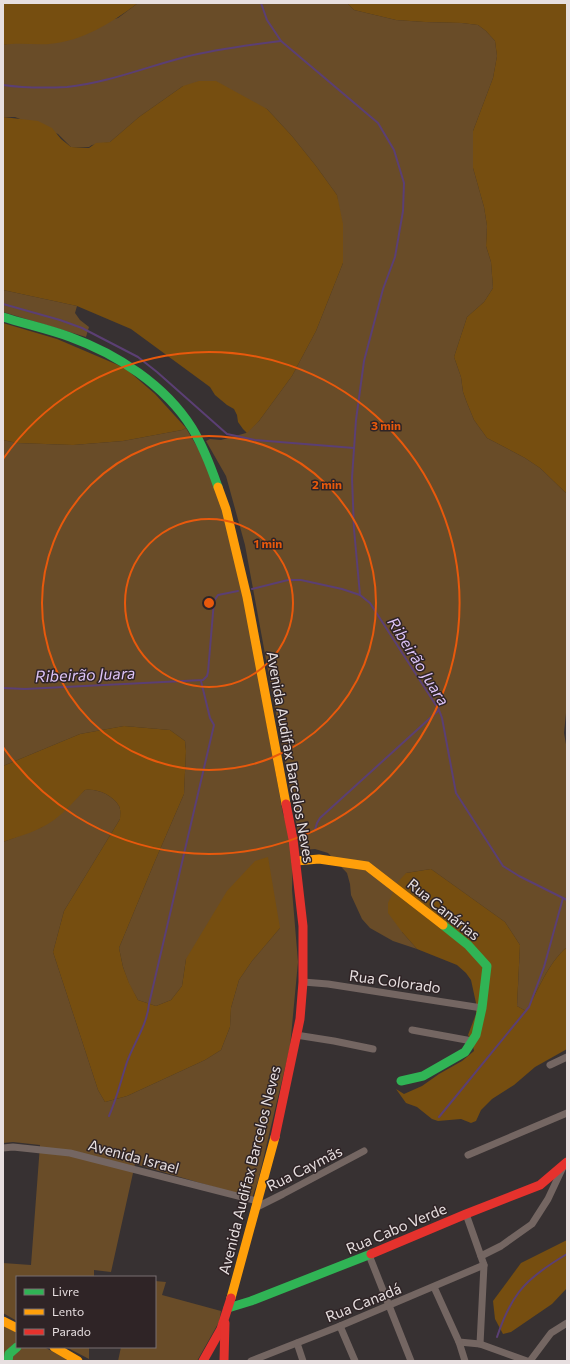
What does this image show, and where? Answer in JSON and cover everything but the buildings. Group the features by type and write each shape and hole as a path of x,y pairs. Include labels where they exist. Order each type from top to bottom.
{"main road":[{"name":"Avenida Audifax Barcelos Neves","path":"3,317 70,337 104,352 134,370 168,397 192,428 211,468 226,509 247,597 292,831 303,926 303,982 300,1019 278,1127 226,1317 224,1361"},
{"name":"Rua Canárias","path":"296,861 319,859 367,866 468,945 487,966 482,1008 476,1034 465,1052 423,1076 401,1081"},
{"name":"Rua Cabo Verde","path":"228,1308 251,1302 540,1185 565,1164"},
{"name":"Avenida Audifax Barcelos Neves","path":"203,1361 212,1347 226,1317"},
{"path":"3,1321 16,1328"},
{"path":"8,1361 9,1354 16,1348"},
{"path":"56,1348 78,1361"}],"street":[{"name":"Rua Colorado","path":"303,982 328,984 482,1008"},
{"path":"412,1030 472,1041"},
{"path":"296,1035 373,1049"},
{"path":"550,1065 567,1057"},
{"path":"468,1155 567,1113"},
{"name":"Avenida Israel","path":"3,1148 13,1147 70,1153 256,1204"},
{"name":"Rua Caymãs","path":"256,1204 283,1194 364,1151"},
{"path":"481,1256 501,1246 532,1224 548,1199 565,1164"},
{"path":"466,1214 484,1265 480,1344"},
{"path":"369,1255 411,1361"},
{"name":"Rua Canadá","path":"251,1361 340,1326 484,1265"},
{"path":"434,1287 465,1361"},
{"path":"530,1361 550,1333 567,1323"},
{"path":"340,1326 355,1361"},
{"path":"458,1342 480,1344 527,1361"},
{"path":"297,1343 304,1361"}],"shaded area":[{"path":"3,3 138,3 107,24 73,39 49,44 3,45"},
{"path":"138,3 347,3 354,10 396,20 478,25 495,41 497,56 493,78 473,131 473,168 484,207 487,226 486,246 491,262 493,288 484,302 467,317 454,357 461,377 463,392 467,403 474,420 487,438 525,458 540,468 567,494 567,703 564,733 567,750 567,947 554,961 526,1011 517,1006 520,945 505,922 431,869 406,873 402,932 417,949 393,941 370,928 362,919 351,895 347,873 328,853 315,849 301,850 245,545 226,476 206,441 210,439 221,440 246,433 259,421 292,376 316,331 343,263 337,195 292,136 267,109 183,86 139,117 110,142 92,145 89,147 71,147 58,134 15,117 3,117 3,45 118,18"},
{"path":"347,3 567,3 567,494 540,468 525,458 487,438 474,420 467,403 463,392 461,377 454,357 467,317 484,302 493,288 491,262 486,246 487,226 484,207 473,168 473,131 493,78 497,56 495,41 478,25 396,20 354,10"},
{"path":"199,81 216,81 267,109 292,136 337,195 343,224 343,263 316,331 292,376 259,421 247,433 238,422 234,409 215,395 210,387 131,329 77,306 3,290 3,117 38,121 52,128 61,139 71,147 89,148 96,143 110,142 139,117 183,86"},
{"path":"3,290 77,306 75,313 80,320 89,327 86,337 3,312"},
{"path":"3,323 57,339 125,368 155,394 186,428 123,441 73,445 17,443 3,440"},
{"path":"186,428 216,479 235,548 283,814 293,839 292,890 298,962 290,1047 258,1181 252,1198 135,1164 111,1272 94,1270 94,1276 16,1276 16,1320 3,1313 3,1263 31,1265 40,1145 13,1142 3,1143 3,842 42,827 85,790 95,790 104,793 113,799 120,808 120,819 64,911 53,952 98,1090 105,1102 127,1096 205,1060 221,1050 230,1027 231,1008 239,980 252,961 280,928 186,959 182,986 171,1000 156,1006 138,1000 129,984 123,967 119,948 184,794 185,741 170,730 124,726 80,734 3,766 3,440 17,443 73,445 123,441"},
{"path":"124,726 170,730 185,741 186,751 184,794 119,948 123,967 138,1000 156,1006 171,1000 182,986 186,959 227,891 255,861 268,857 280,928 252,961 239,980 231,1008 230,1027 221,1050 205,1060 127,1096 105,1102 98,1090 53,952 64,911 120,819 120,808 113,799 104,793 95,790 85,790 62,813 48,824 29,833 3,842 3,766 80,734"},
{"path":"431,869 505,922 520,945 517,1006 526,1011 554,961 567,947 567,1049 535,1067 514,1085 492,1099 481,1110 476,1121 471,1123 461,1119 438,1121 432,1119 417,1107 406,1103 396,1089 404,1094 422,1086 462,1061 474,1051 472,1041 468,1035 476,1014 476,1003 471,980 457,965 417,949 388,913 388,903 398,882 406,873"},
{"path":"567,1240 567,1288 552,1304 511,1332 503,1334 495,1319 493,1301 521,1263"},
{"path":"156,1281 166,1282 162,1295 221,1311 219,1322 197,1361 118,1361 121,1348 156,1348"},
{"path":"3,1325 16,1332 16,1348 46,1348 70,1361 3,1361"},
{"path":"68,1348 89,1348 89,1359"}],"waterway":[{"path":"261,3 267,20 281,41 378,123 394,150 404,183 403,211 395,257 383,289 364,361 356,420 352,478 354,529 360,595"},
{"path":"3,85 43,88 82,85 197,54 281,41"},
{"path":"3,304 60,320 82,328 138,357 227,434 255,440 354,448"},
{"name":"Ribeirão Juara","path":"252,589 288,580 301,580 342,589 360,595 370,603 439,710 442,718 456,793 503,866 519,876 567,900"},
{"name":"Ribeirão Juara","path":"3,688 25,689 203,680 207,676 208,672 214,601 218,595 238,591"},
{"path":"109,1116 117,1096 127,1062 148,1012 214,725 210,718 201,681"},
{"path":"315,830 320,818 439,710"},
{"path":"439,1117 529,1007 544,967 563,898"},
{"path":"497,1337 509,1308 515,1297 524,1286 541,1271 567,1254"}],"traffic: fast":[{"path":"3,317 62,334 88,344 122,362 154,385 181,412 192,428 200,442 218,487"},
{"path":"401,1081 423,1076 465,1052 476,1035 482,1008 487,966 468,945 443,925"},
{"path":"228,1308 251,1301 371,1254"},
{"path":"8,1361 9,1354 16,1348"}],"traffic: slow":[{"path":"218,487 226,509 247,597 286,804"},
{"path":"296,861 319,859 367,866 443,925"},
{"path":"231,1298 275,1137"},
{"path":"3,1321 16,1328"},
{"path":"56,1348 78,1361"}],"traffic: jam":[{"path":"275,1137 300,1019 303,982 303,926 293,839 286,804"},
{"path":"371,1254 540,1185 567,1162"},
{"path":"203,1361 221,1329 231,1298"},
{"path":"224,1361 225,1323"}]}
